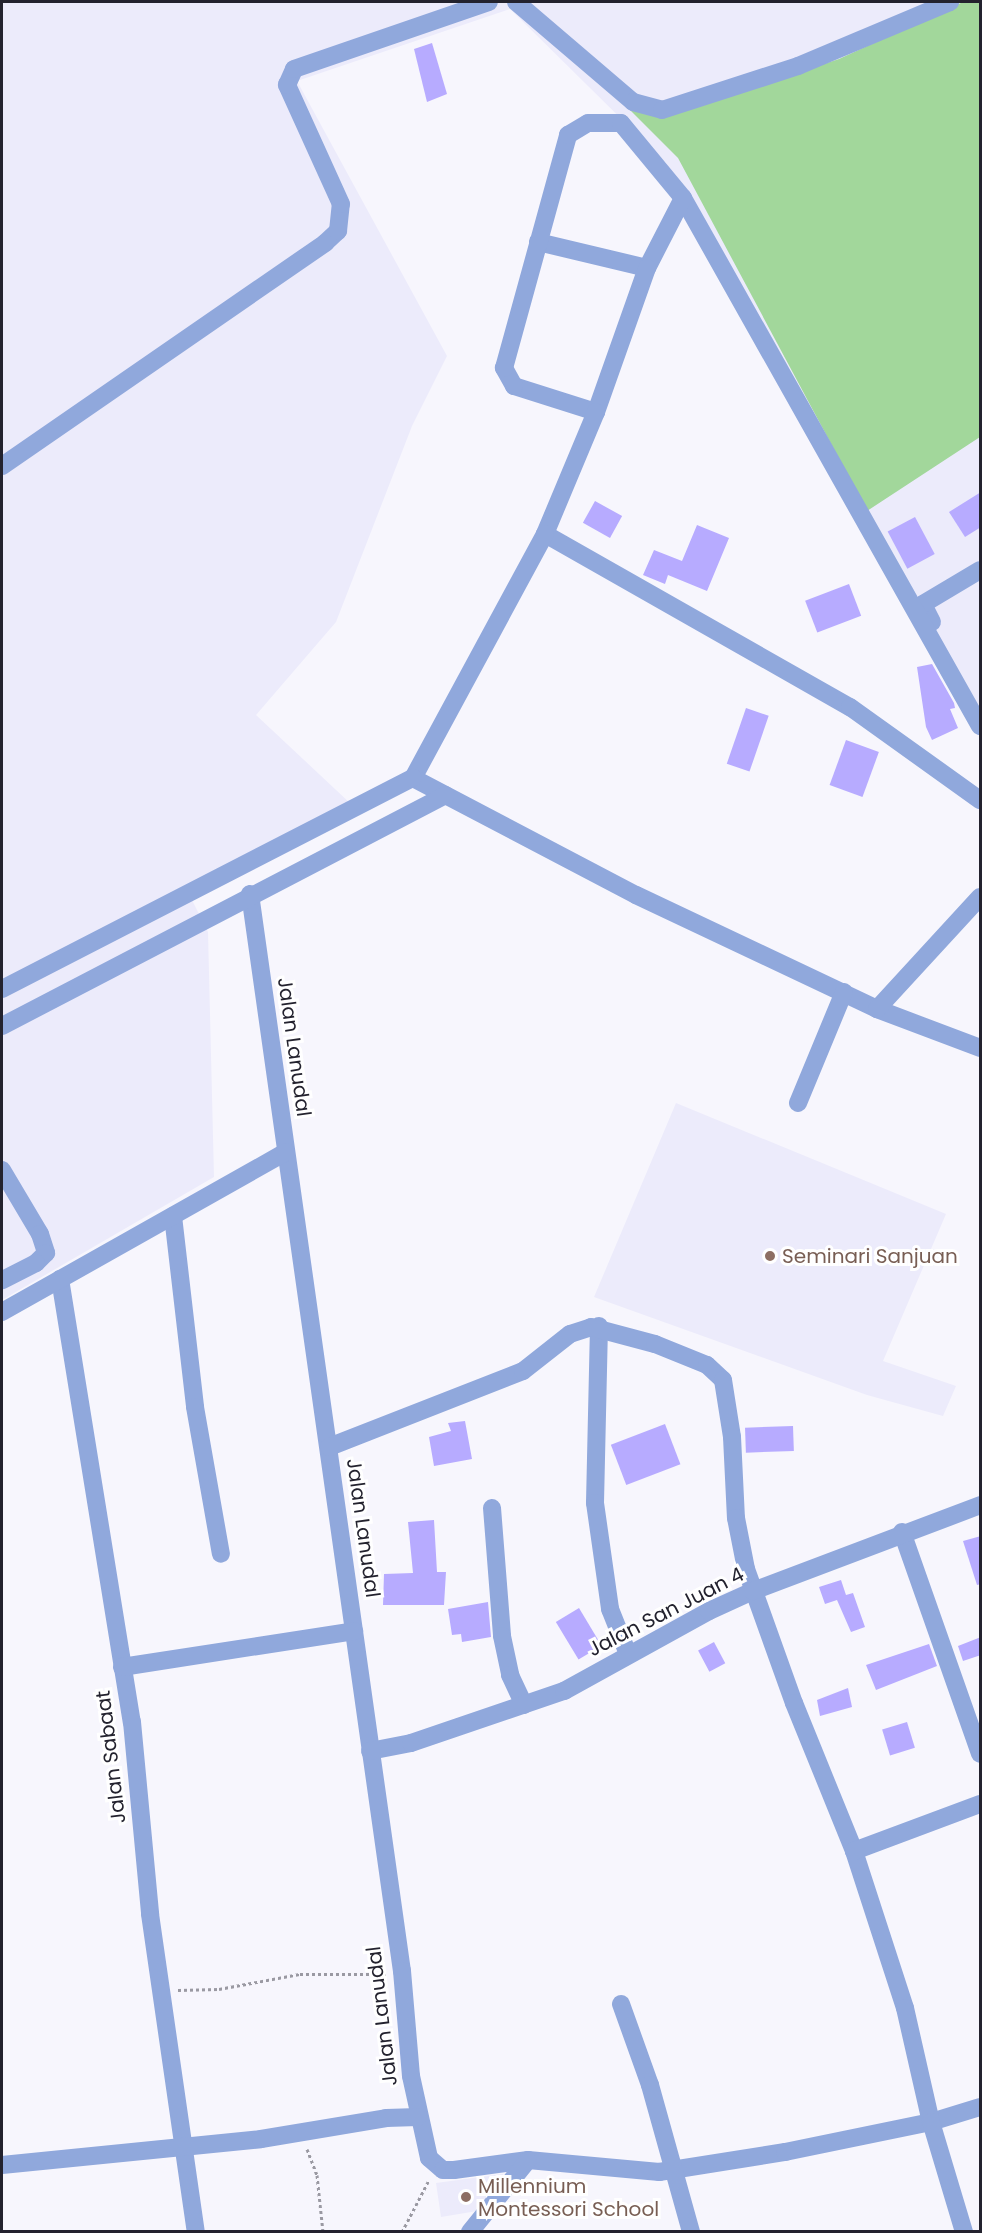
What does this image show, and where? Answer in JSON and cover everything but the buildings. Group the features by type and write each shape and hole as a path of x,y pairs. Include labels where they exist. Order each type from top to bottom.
{"street":[{"path":"2,466 325,243 338,231 340,204 287,86 294,69 489,2"},
{"path":"516,2 633,102 662,110 798,66 950,2"},
{"path":"596,412 514,386 504,368 564,144 572,129 580,125 613,121 627,128 683,198 981,726"},
{"path":"2,989 413,778 545,534 596,412 647,268 683,198"},
{"path":"538,242 647,268"},
{"path":"545,534 850,707 981,800"},
{"path":"981,570 923,604 958,676 969,687 981,692"},
{"path":"413,778 636,895 877,1009 981,1048"},
{"path":"2,1026 207,916 445,795"},
{"path":"194,892 207,916"},
{"name":"Jalan Lanudal","path":"250,894 402,1971 408,2054 418,2117 429,2158 437,2165"},
{"path":"877,1009 981,897"},
{"path":"798,1103 844,992"},
{"path":"2,1312 286,1152"},
{"path":"2,1170 40,1234 46,1253 36,1263 2,1280"},
{"path":"173,1216 195,1407 221,1554"},
{"name":"Jalan Sabaat","path":"60,1279 132,1722 160,1988 196,2232"},
{"path":"329,1447 523,1371 570,1334 599,1326 706,1365 723,1380 732,1437 736,1518 753,1591 854,1851 905,2008 931,2122 964,2232"},
{"path":"599,1326 595,1503 610,1609 628,1654"},
{"name":"Jalan San Juan 4","path":"370,1751 411,1743 564,1691 628,1654 753,1591 902,1532 981,1504"},
{"path":"492,1508 502,1636 510,1675 524,1706"},
{"path":"902,1532 981,1754"},
{"path":"122,1667 354,1631"},
{"path":"854,1851 981,1804"},
{"path":"621,2004 674,2169 691,2232"},
{"path":"437,2165 454,2170 528,2160 651,2172 931,2122 981,2107"},
{"path":"2,2165 183,2148 301,2134 386,2118 418,2117"},
{"path":"470,2232 528,2160"}],"path":[{"path":"160,1988 208,1990 300,1974 402,1971"},
{"path":"301,2134 317,2175 323,2232"},
{"path":"402,2232 437,2165"}],"shaded area":[{"path":"2,2 980,2 980,730 666,163 510,9 297,81 447,356 412,426 336,622 256,715 351,804 186,888 208,932 214,1177 2,1300"},
{"name":"Seminari Sanjuan","path":"676,1103 946,1214 883,1361 956,1386 943,1416 867,1395 594,1297"},
{"name":"Millennium Montessori School","path":"503,2174 504,2184 483,2210 441,2217 436,2183"}],"green space":[{"path":"963,2 980,2 980,437 867,511 678,158 630,110 668,115 839,59"}],"place":[{"name":"Seminari Sanjuan","path":"770,1256"},
{"name":"Millennium Montessori School","path":"466,2197"}]}
